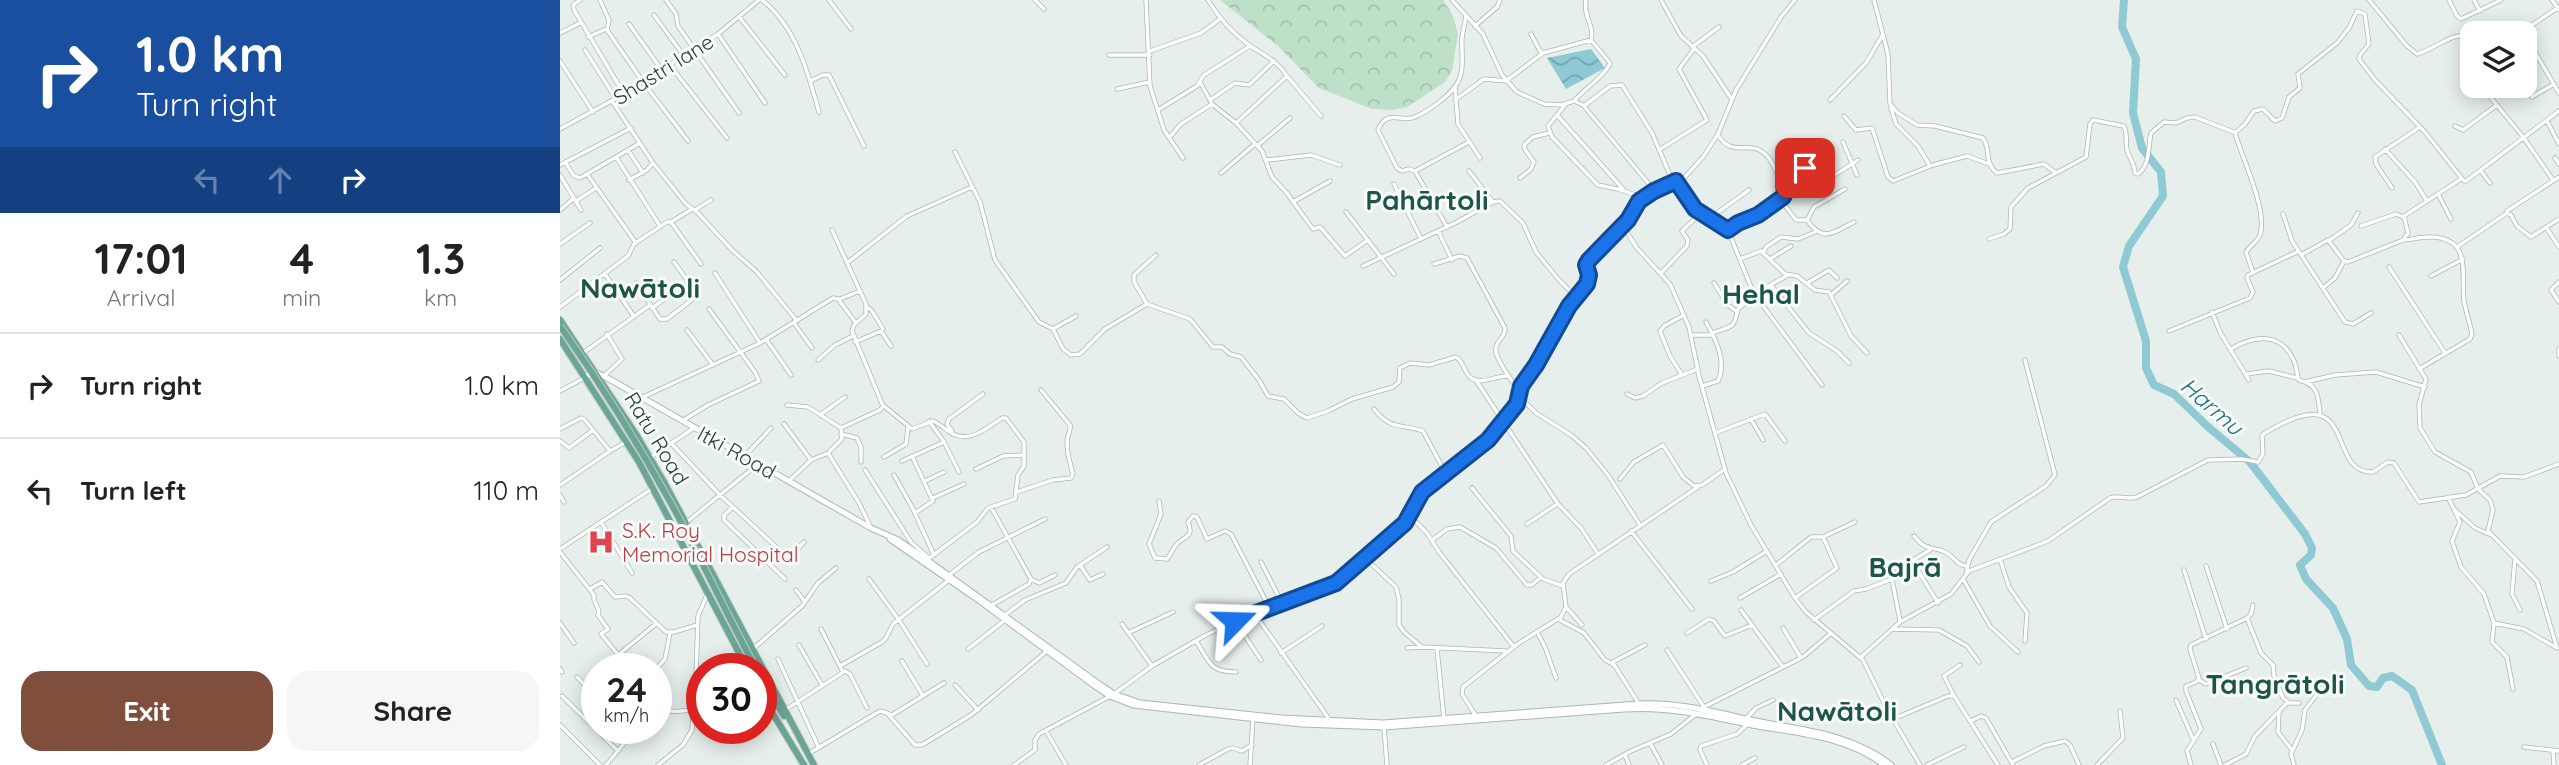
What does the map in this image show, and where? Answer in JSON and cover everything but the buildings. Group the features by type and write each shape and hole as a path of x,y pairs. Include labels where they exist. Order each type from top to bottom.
{"main road":[{"name":"Ratu Road","path":"560,320 600,374 664,482 814,765"},
{"path":"560,326 589,366 644,456 694,546 744,653"},
{"path":"560,333 599,390 650,475 743,653"},
{"name":"Ratu Road","path":"560,339 586,376 654,488 743,653"},
{"path":"777,708 794,740 798,756"},
{"path":"777,713 794,740 808,754"},
{"path":"777,721 804,765"}],"street":[{"path":"580,0 573,8 580,23 624,94"},
{"path":"588,37 607,27 609,20 600,0"},
{"path":"666,0 676,13 678,26 739,113"},
{"path":"761,0 774,10 790,34 810,81 819,112"},
{"name":"Shastri lane","path":"560,129 614,100 684,56 740,18 761,0"},
{"path":"829,0 850,29"},
{"path":"1035,0 1044,9"},
{"path":"1146,0 1150,82 1169,138 1183,158"},
{"path":"1208,0 1220,19 1250,46 1275,61 1321,116"},
{"path":"1452,0 1492,50 1506,81 1523,96 1544,104 1574,102 1610,67 1608,59 1591,40"},
{"path":"1475,26 1497,7 1500,0"},
{"path":"1586,0 1584,13 1593,30 1591,40"},
{"path":"1661,0 1681,36 1703,56 1731,98"},
{"path":"1795,0 1778,21 1731,98 1718,134 1688,174 1654,191 1637,204 1626,226 1630,239 1670,284 1684,315 1725,469 1745,513 1795,598 1814,620 1861,657 1920,765"},
{"path":"1874,0 1888,54 1890,104 1896,124 1918,146 1930,166"},
{"path":"2369,0 2407,46 2417,54 2460,35"},
{"path":"2449,0 2461,19 2501,0"},
{"path":"2474,0 2480,11"},
{"path":"2537,23 2558,8 2552,0"},
{"path":"2236,132 2254,111 2263,109 2274,121 2282,118 2289,97 2300,88 2298,74 2337,43 2349,28 2355,13 2362,11 2366,16 2369,44 2360,59 2375,80 2420,127 2461,179 2466,181 2559,111"},
{"path":"654,15 684,56"},
{"path":"1447,227 1415,171 1396,168 1378,127 1394,116 1405,119 1415,117 1455,86 1461,74 1462,35 1466,16"},
{"path":"740,18 785,75"},
{"path":"1108,55 1150,53 1201,33 1220,19"},
{"path":"560,33 580,23"},
{"path":"629,24 661,69"},
{"path":"607,27 643,82 688,141"},
{"path":"1660,150 1707,120 1679,69 1693,48 1719,27"},
{"path":"718,34 765,103"},
{"path":"1531,34 1543,53"},
{"path":"1830,100 1866,63 1882,36"},
{"path":"1455,100 1484,79 1506,81 1543,53 1591,40"},
{"path":"1158,110 1250,46"},
{"path":"585,50 653,163 685,204 757,272 812,348"},
{"path":"2537,56 2559,93"},
{"path":"560,61 593,112"},
{"path":"1169,138 1181,124 1236,83 1249,85 1275,61"},
{"path":"669,64 727,138"},
{"path":"810,81 828,75 864,146"},
{"path":"1236,123 1287,76"},
{"path":"1117,89 1150,82"},
{"path":"1200,82 1211,102 1256,145 1267,160 1272,177 1313,229 1320,227 1345,256 1368,240"},
{"path":"2537,94 2554,84"},
{"path":"1584,106 1610,86 1622,85 1652,133 1675,182 1691,205 1728,230 1751,289 1822,385"},
{"path":"1455,86 1458,124 1480,158"},
{"path":"2493,98 2553,180"},
{"path":"1574,102 1584,106 1654,191"},
{"path":"1566,104 1548,126 1549,133 1595,182 1644,198"},
{"path":"1890,104 1898,113 1917,125 1935,126 1983,138 1989,164"},
{"path":"2455,126 2463,130 2497,105"},
{"path":"1557,115 1624,191"},
{"path":"1844,116 1856,130 1872,128 1890,180 1967,156 1989,164 1997,173 2043,164 2056,173"},
{"path":"1989,239 2010,229 2011,207 2028,188 2087,156 2090,123 2094,120 2123,125 2127,135 2127,151 2133,159 2136,174 2141,173 2147,159 2152,132 2165,122 2176,123 2195,117 2236,132 2251,173 2262,221 2260,236 2246,253 2253,273"},
{"path":"1221,173 1290,118"},
{"path":"2547,120 2559,144"},
{"path":"2392,188 2375,159 2385,149 2420,127"},
{"path":"560,165 631,128"},
{"path":"1520,178 1531,169 1534,162 1524,148 1525,144 1536,135 1549,133"},
{"path":"1718,134 1725,145 1731,148 1750,146 1765,154 1785,193 1758,215 1728,230"},
{"path":"1415,171 1469,142"},
{"path":"1843,142 1857,175"},
{"path":"565,162 576,177 587,174 640,143"},
{"path":"2385,149 2415,182 2427,201"},
{"path":"628,150 643,173"},
{"path":"955,152 982,209 995,260 1039,322 1053,329 1063,349 1076,356 1105,329 1147,304"},
{"path":"1267,160 1311,155 1340,164"},
{"path":"616,158 660,226"},
{"path":"2555,158 2559,164"},
{"path":"1783,186 1805,168 1822,183 1858,160"},
{"path":"629,180 643,173 653,163"},
{"path":"1469,171 1493,202"},
{"path":"2480,171 2490,183"},
{"path":"587,174 636,243"},
{"path":"560,175 581,209"},
{"path":"2507,211 2559,177"},
{"path":"2403,217 2461,179"},
{"path":"1293,202 1330,181"},
{"path":"1394,184 1421,239"},
{"path":"847,263 907,216 972,187"},
{"path":"560,210 596,188"},
{"path":"1807,220 1814,207 1845,189"},
{"path":"1710,218 1749,190"},
{"path":"2438,194 2451,219"},
{"path":"1780,199 1796,220 1807,220"},
{"path":"560,307 630,254 636,243 660,226 711,200"},
{"path":"1363,266 1447,227 1493,202 1503,203 1523,223 1536,252 1576,297"},
{"path":"1346,212 1394,274"},
{"path":"1661,273 1687,246 1688,240 1682,231 1701,213"},
{"path":"2169,331 2250,298 2253,292 2247,278 2253,273 2330,240 2351,225 2358,213"},
{"path":"2457,247 2508,213 2517,226 2530,237 2559,219"},
{"path":"2283,214 2292,241 2348,325 2371,313"},
{"path":"2361,226 2396,214 2403,217 2409,233 2403,240"},
{"path":"1014,765 1035,750 1035,740 1046,730 1112,695 1152,666 1235,621 1329,587 1366,559 1410,516 1422,492 1476,452 1503,423 1517,404 1519,393 1576,297 1589,280 1586,270 1589,260 1628,220"},
{"path":"1807,220 1815,232 1823,235 1854,222"},
{"path":"671,222 701,264"},
{"path":"560,244 590,223"},
{"path":"2546,227 2559,247"},
{"path":"832,230 866,306 866,314 852,327 853,336 882,404 908,427 915,429 929,421 953,433 970,436 1006,418 1023,439 1024,466 1017,479 1017,492 1013,500 986,510 978,522 930,558"},
{"path":"1438,231 1452,260"},
{"path":"1763,253 1769,244 1781,237 1798,239 1815,232"},
{"path":"2323,288 2335,278 2344,261 2370,254 2403,240 2431,237 2451,242 2457,247 2463,259 2465,303 2472,334 2465,342 2419,369"},
{"path":"2330,240 2344,261"},
{"path":"1770,259 1791,246"},
{"path":"560,280 600,248"},
{"path":"1740,259 1758,251 1788,275 1797,276 1815,290 1831,295 1854,341 1867,353"},
{"path":"1156,255 1134,275 1134,282 1147,304 1190,319 1213,347 1222,347 1230,354 1241,356 1268,396 1284,399 1307,418 1353,399 1393,387 1399,382 1401,368 1410,363 1430,365 1456,357 1462,362 1468,375 1476,380 1509,376"},
{"path":"1434,264 1461,256 1466,258 1503,322 1506,331 1496,346 1496,353 1519,393 1536,413 1571,435 1586,449 1608,475 1640,526"},
{"path":"2431,276 2463,259"},
{"path":"636,284 660,319 664,320 698,295 674,262"},
{"path":"2389,267 2445,353"},
{"path":"1807,284 1829,270 1837,278"},
{"path":"605,273 634,316"},
{"path":"715,273 760,343"},
{"path":"1691,335 1712,334 1734,325 1737,312 1756,294 1788,275"},
{"path":"1831,295 1847,281"},
{"path":"583,353 607,334 689,282"},
{"path":"2559,282 2551,290 2559,302"},
{"path":"1714,283 1727,303 1737,312"},
{"path":"1771,285 1813,336 1837,351 1849,363"},
{"path":"641,398 760,343 834,298 860,291"},
{"path":"838,299 856,323"},
{"path":"866,306 883,329"},
{"path":"682,421 708,405 759,381 709,309"},
{"path":"2212,312 2221,334 2249,380"},
{"path":"1682,375 1670,356 1660,331 1684,315"},
{"path":"1053,329 1076,316"},
{"path":"1702,386 1718,381 1720,375 1720,351 1706,322"},
{"path":"687,330 713,365"},
{"path":"855,342 881,331 891,346"},
{"path":"560,391 586,376 600,374 622,359 607,334"},
{"path":"2399,335 2426,379 2419,413 2422,431 2435,452 2472,474 2478,489 2490,500 2493,506 2489,534"},
{"path":"818,360 835,345 853,336"},
{"path":"2231,349 2252,338 2272,339 2290,352 2297,367 2297,378"},
{"path":"766,339 791,374"},
{"path":"2559,349 2559,356"},
{"path":"1861,657 1900,622 1938,603 1955,591 1991,522 2046,486 2054,475 2025,360"},
{"path":"1627,394 1639,398 1662,383 1698,369"},
{"path":"2247,374 2269,371 2312,384 2318,392 2320,414 2337,429 2347,456 2363,471 2373,472 2392,461 2418,501 2466,495 2500,476 2524,477 2559,464"},
{"path":"2305,382 2335,375 2376,372 2425,387"},
{"name":"Itki Road","path":"600,374 887,537"},
{"path":"1476,380 1558,504 1581,528 1598,554"},
{"path":"1017,492 1053,480 1068,480 1073,474 1068,455 1067,438 1071,431 1070,425 1041,390"},
{"path":"953,433 947,421 983,394"},
{"path":"820,415 845,397"},
{"path":"841,428 880,411 882,404"},
{"path":"787,405 805,406 841,428"},
{"path":"1374,410 1396,427 1423,431 1446,474"},
{"path":"1715,433 1767,414 1785,441"},
{"path":"1966,574 2048,541 2110,498 2137,497 2208,460 2242,459 2258,462 2263,454 2263,434 2290,418 2320,414"},
{"path":"560,429 581,418 610,451"},
{"path":"1751,419 1763,440"},
{"path":"929,421 944,442 959,472"},
{"path":"784,424 811,460"},
{"path":"884,457 906,444 908,427"},
{"path":"649,457 695,428"},
{"path":"745,456 771,428"},
{"path":"789,481 811,460 828,453 841,441 841,428"},
{"path":"560,441 569,448 593,430"},
{"path":"841,434 857,438 862,462"},
{"path":"560,485 637,436"},
{"path":"902,461 944,442"},
{"path":"671,443 720,495 788,557 804,542"},
{"path":"1620,479 1637,460 1663,445 1683,477 1698,486"},
{"path":"828,453 871,528"},
{"path":"975,469 1003,456 1024,455"},
{"path":"912,456 933,498 933,503 915,513"},
{"path":"677,530 758,464"},
{"path":"1476,716 1462,694 1462,687 1565,612 1563,586 1569,574 1725,469"},
{"path":"865,470 908,539 949,577 1112,695 1140,703 1331,721 1383,723 1561,712"},
{"path":"925,481 944,472"},
{"path":"894,475 915,513 930,558"},
{"path":"616,653 601,634 608,629 598,615 599,608 590,589 560,550 664,482"},
{"path":"933,498 964,484"},
{"path":"1472,488 1511,536 1513,551 1548,582 1563,586"},
{"path":"560,495 564,502"},
{"path":"2448,497 2460,522 2452,541 2461,567 2483,590 2494,623 2492,642 2507,657 2513,689"},
{"path":"1160,501 1161,514 1149,544 1155,558 1167,559 1177,544 1192,531 1188,522 1193,516 1197,517 1207,539 1225,531 1231,534 1269,607"},
{"path":"1527,524 1558,504"},
{"path":"733,507 723,518 785,579"},
{"path":"991,507 1031,579 1039,583 1055,575"},
{"path":"2453,508 2476,528 2489,534 2539,583 2558,649"},
{"path":"1410,516 1432,540 1514,647"},
{"path":"840,666 886,638 891,626 979,552 1045,519"},
{"path":"601,522 632,573"},
{"path":"1776,565 1811,537 1823,537 1855,522"},
{"path":"1432,540 1452,527 1460,527 1496,548 1527,585 1532,585 1541,577"},
{"path":"1631,531 1692,609"},
{"path":"1914,536 1930,550 1944,551 1957,564 1967,566"},
{"path":"887,537 898,540 930,558"},
{"path":"887,537 992,605 1047,651 1112,695 1146,708 1344,727 1384,727 1636,708 1701,710"},
{"path":"1795,598 1837,568 1823,537"},
{"path":"968,649 1026,600 1066,583 1080,565 1107,547"},
{"path":"1900,622 1892,579 1896,571 1930,550"},
{"path":"1710,581 1733,572 1767,551"},
{"path":"2515,558 2512,594 2520,610"},
{"path":"1366,559 1396,587 1399,625 1422,647"},
{"path":"2000,559 2009,587 2027,613 2025,640"},
{"path":"1913,561 1938,603"},
{"path":"1261,562 1282,603"},
{"path":"1080,565 1090,580 1103,574"},
{"path":"2206,566 2227,629"},
{"path":"752,649 805,602 818,583 836,568"},
{"path":"2184,570 2206,639"},
{"path":"1740,598 1781,574"},
{"path":"869,579 927,664"},
{"path":"992,605 1029,584 1031,579"},
{"path":"1814,620 1854,591 1892,579"},
{"path":"1963,579 1990,626 2018,652"},
{"path":"590,589 602,582 613,596 629,598 670,633"},
{"path":"796,590 805,602"},
{"path":"696,653 700,608 708,592"},
{"path":"2246,668 2206,684 2199,680 2190,649 2191,645 2247,618 2253,605"},
{"path":"1566,607 1582,625"},
{"path":"1741,610 1783,667"},
{"path":"1128,633 1173,612"},
{"path":"1254,613 1331,721"},
{"path":"2247,618 2261,653 2273,665 2274,676 2287,702"},
{"path":"1558,619 1584,633 1605,660 1615,666 1639,704"},
{"path":"1687,633 1709,619 1714,621 1725,636 1752,625"},
{"path":"1235,621 1261,660"},
{"path":"560,623 574,643"},
{"path":"622,653 657,623"},
{"path":"2494,623 2524,629 2558,649"},
{"path":"1122,624 1152,666"},
{"path":"670,633 697,625"},
{"path":"1281,653 1322,626"},
{"path":"1783,628 1801,658"},
{"path":"821,629 843,672"},
{"path":"1891,629 1938,630 1967,646 1979,662"},
{"path":"1536,632 1556,678"},
{"path":"666,653 670,633"},
{"path":"1606,765 1671,734 1701,710 1801,658 1830,634"},
{"path":"1196,641 1215,669 1236,672"},
{"path":"799,645 822,685"},
{"path":"1611,663 1645,645"},
{"path":"1407,648 1509,651"},
{"path":"1437,649 1444,719"},
{"path":"1667,650 1701,710"},
{"path":"887,713 908,739 919,746 978,710 1047,651"},
{"path":"778,659 819,748"},
{"path":"902,661 923,696"},
{"path":"1960,665 1944,676 1998,765"},
{"path":"785,710 847,671 867,708"},
{"path":"578,677 581,680"},
{"path":"2191,765 2187,751 2201,729 2185,688 2199,680"},
{"path":"808,754 880,711 892,715 944,683"},
{"path":"955,685 978,710"},
{"path":"2294,765 2292,750 2302,730 2305,710 2322,688"},
{"path":"562,696 618,751"},
{"path":"1893,719 1948,696 1954,696"},
{"path":"1706,765 1700,751 1701,746 1737,734 1756,708 1773,700"},
{"path":"2176,700 2193,738"},
{"path":"2287,702 2299,703"},
{"path":"2213,744 2223,765 2246,754 2255,736 2287,702"},
{"path":"1575,711 1639,704 1669,704 1843,743 1884,765"},
{"path":"2097,765 2123,737 2120,711"},
{"path":"2279,711 2278,732 2292,750"},
{"path":"1971,721 1981,716 1986,718 2013,763 2045,746 2065,741 2070,745 2079,765"},
{"path":"1250,765 1253,719"},
{"path":"1747,722 1839,738 1869,749 1891,765"},
{"path":"560,725 600,765"},
{"path":"1384,727 1387,765"},
{"path":"1046,730 1066,765"},
{"path":"658,765 686,739"},
{"path":"1650,743 1662,765"},
{"path":"606,765 624,744"},
{"path":"1199,765 1231,748 1240,752 1252,745"},
{"path":"1927,765 1964,747"},
{"path":"2524,747 2556,750 2554,765"},
{"path":"1625,755 1629,765"},
{"path":"1742,765 1755,758"}],"green space":[{"path":"1220,0 1443,0 1452,14 1458,34 1452,71 1445,82 1407,107 1393,110 1372,109 1319,88 1278,46"}],"water":[{"path":"1591,49 1605,68 1566,89 1547,58"}],"waterway":[{"name":"Harmu","path":"2124,0 2122,27 2136,59 2133,113 2142,148 2161,172 2163,196 2129,246 2123,267 2146,341 2146,368 2154,385 2174,394 2250,462 2305,534 2312,548 2311,555 2300,565 2306,579 2333,608 2347,639 2351,665 2369,686 2377,687 2383,678 2392,676 2412,690 2442,765"}],"place":[{"name":"S.K. Roy Memorial Hospital","path":"601,542"}],"district":[{"name":"Pahārtoli","path":"1427,199"},
{"name":"Nawātoli","path":"640,287"},
{"name":"Hehal","path":"1761,293"},
{"name":"Bajrā","path":"1905,566"},
{"name":"Tangrātoli","path":"2275,683"},
{"name":"Nawātoli","path":"1837,710"}],"route":[{"path":"1235,621 1336,583 1405,523 1422,492 1488,440 1517,404 1521,386 1569,306 1587,284 1589,275 1586,265 1589,260 1628,220 1639,201 1676,181 1695,209 1728,230 1758,215 1783,197 1783,186 1805,168"}]}
